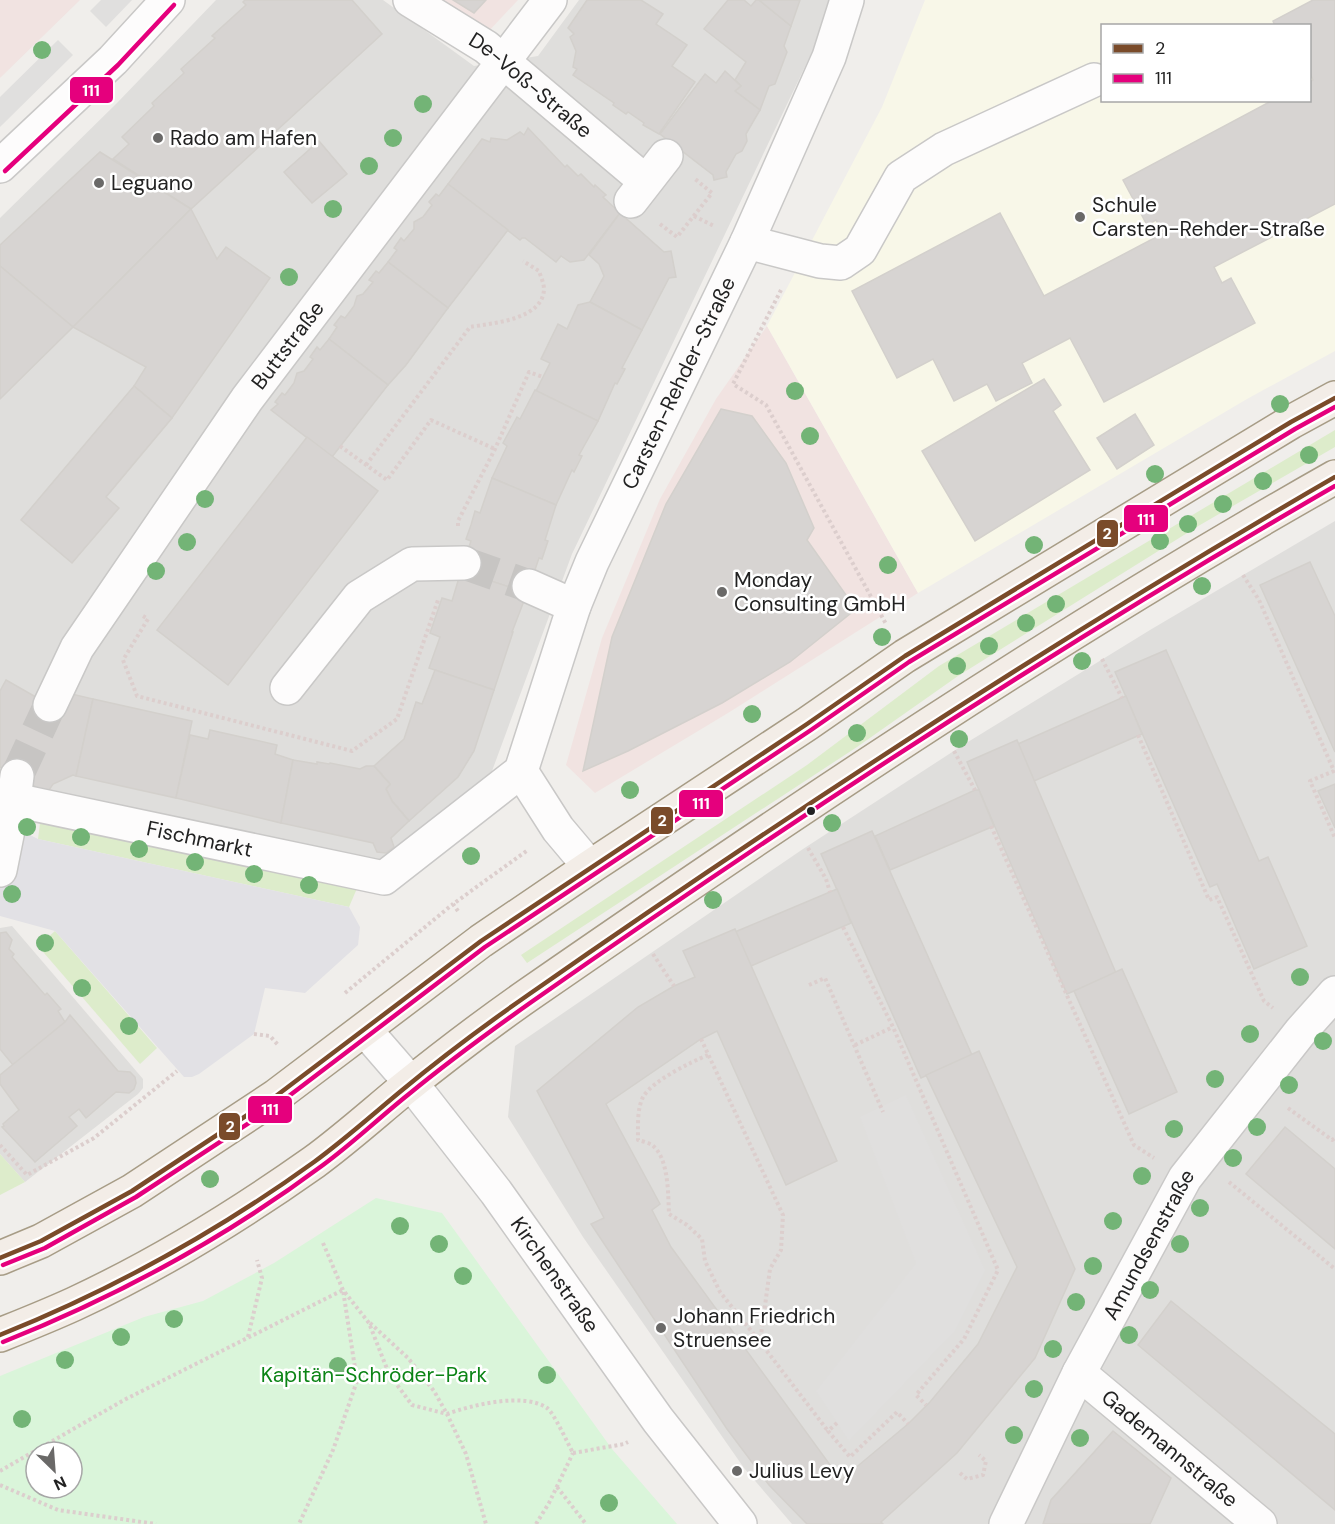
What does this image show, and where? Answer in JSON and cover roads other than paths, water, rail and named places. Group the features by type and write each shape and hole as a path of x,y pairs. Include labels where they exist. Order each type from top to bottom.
{"main road":[{"path":"0,1258 41,1241 132,1191 276,1096 481,941 905,656 1291,422 1335,399"},
{"path":"0,1335 75,1304 153,1263 237,1213 318,1159 411,1083 524,998 804,807 926,726 1122,602 1221,541 1335,477"}],"street":[{"path":"0,166 113,60 168,0"},
{"name":"De-Voß-Straße","path":"410,0 486,47 504,61 638,191 666,156"},
{"name":"Buttstraße","path":"50,705 77,648 247,399 549,0"},
{"name":"Carsten-Rehder-Straße","path":"521,771 574,606 592,562 747,242 829,57 848,0"},
{"path":"747,242 819,261 842,263 860,250 901,177 944,149 1094,80"},
{"path":"287,688 359,597 412,564 457,563"},
{"path":"528,586 574,606"},
{"path":"521,771 558,829 590,867"},
{"name":"Fischmarkt","path":"0,870 10,791 384,878 521,771"},
{"name":"Amundsenstraße","path":"1006,1524 1079,1373 1185,1178 1301,1031 1335,993"},
{"name":"Kirchenstraße","path":"365,1030 411,1083 496,1192 658,1420 740,1524"},
{"name":"Gademannstraße","path":"1079,1373 1260,1524"}],"tunnel":[{"path":"464,563 529,586"},
{"path":"17,776 50,705"}],"place":[{"name":"Rado am Hafen","path":"158,138"},
{"name":"Leguano","path":"99,183"},
{"name":"Schule Carsten-Rehder-Straße","path":"1080,217"},
{"name":"Monday Consulting GmbH","path":"722,592"},
{"name":"Johann Friedrich Struensee","path":"661,1328"},
{"name":"Julius Levy","path":"737,1471"}],"park label":[{"name":"Kapitän-Schröder-Park","path":"374,1375"}]}
